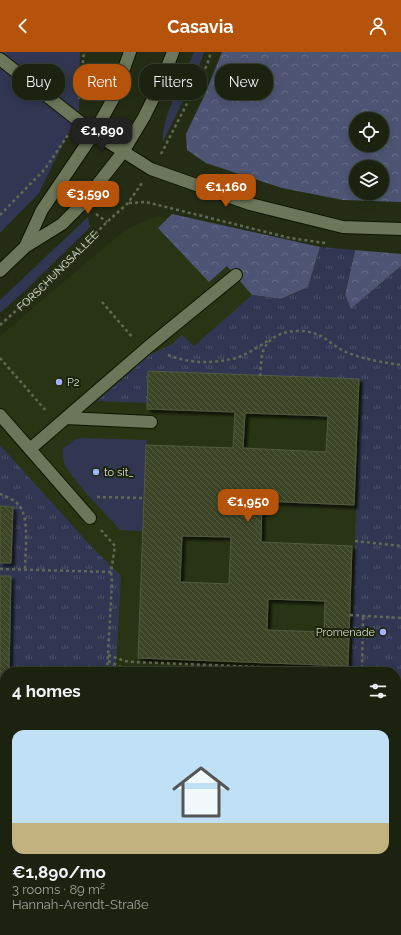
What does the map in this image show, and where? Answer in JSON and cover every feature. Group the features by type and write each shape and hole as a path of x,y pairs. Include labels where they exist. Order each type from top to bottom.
{"street":[{"path":"25,247 42,210 94,133 113,99 130,52"},
{"path":"0,271 25,247 62,224 83,203 123,152 144,117 161,83 173,52"},
{"path":"0,59 94,133 151,169 250,204 343,227 401,229"},
{"path":"30,449 236,275"},
{"path":"0,415 90,518"},
{"path":"62,421 151,422"}],"path":[{"path":"0,215 45,169 78,119 84,52"},
{"name":"FORSCHUNGSALLEE","path":"0,325 36,293 128,203 166,147 207,65 211,52"},
{"path":"128,203 146,202 290,238 326,243"},
{"path":"260,376 263,352 269,340 282,333 304,330 319,335 342,350 375,362 401,365"},
{"path":"0,358 62,421"},
{"path":"0,494 7,496 19,505 25,519 25,570"},
{"path":"80,506 90,497 144,498"},
{"path":"90,518 114,546 111,572 112,582 107,667"},
{"path":"355,541 401,546"},
{"path":"0,569 111,572"},
{"path":"350,615 401,618"},
{"path":"362,667 364,616"},
{"path":"108,655 124,661 133,662 260,667"},
{"path":"108,660 122,667"}],"shaded area":[{"path":"157,216 401,262 401,667 0,667 0,336 125,230"}],"green space":[{"path":"0,52 80,52 80,64 73,64 73,100 79,100 79,111 39,193 0,233"},
{"path":"194,52 204,52 200,64 188,64"},
{"path":"222,52 401,52 401,202 343,200 282,188 206,163 187,150 186,134 202,100 207,100 207,89 215,69 215,100 273,100 273,64 217,64"},
{"path":"173,100 183,100 163,142 165,122"},
{"path":"172,214 320,247 308,287 281,299 252,295 227,266 209,282 158,228"},
{"path":"88,217 90,227 28,288 0,313 0,300"},
{"path":"320,247 355,250 345,295 351,309 401,266 401,667 351,667 362,381 148,371 147,403 97,401 148,356 172,344 182,335 194,346 252,295 281,299 308,287"},
{"path":"355,250 401,254 401,266 351,309 345,295"},
{"path":"80,438 147,440 142,531 120,530 85,492 65,466 63,449 74,440"},
{"path":"0,445 90,545 121,576 116,666 135,667 0,667"}],"building":[{"path":"148,371 359,379 354,505 262,501 261,542 352,546 348,666 138,658 146,445 233,448 235,412 147,409","holes":["245,413 328,416 326,452 243,448","182,536 231,537 229,584 180,582","268,599 325,601 324,632 267,630"]},
{"path":"0,506 13,507 11,563 0,563"},
{"path":"0,576 11,576 9,667 0,667"}],"place":[{"name":"P2","path":"59,382"},
{"name":"to sit_","path":"96,472"},
{"name":"Promenade","path":"383,632"}]}
